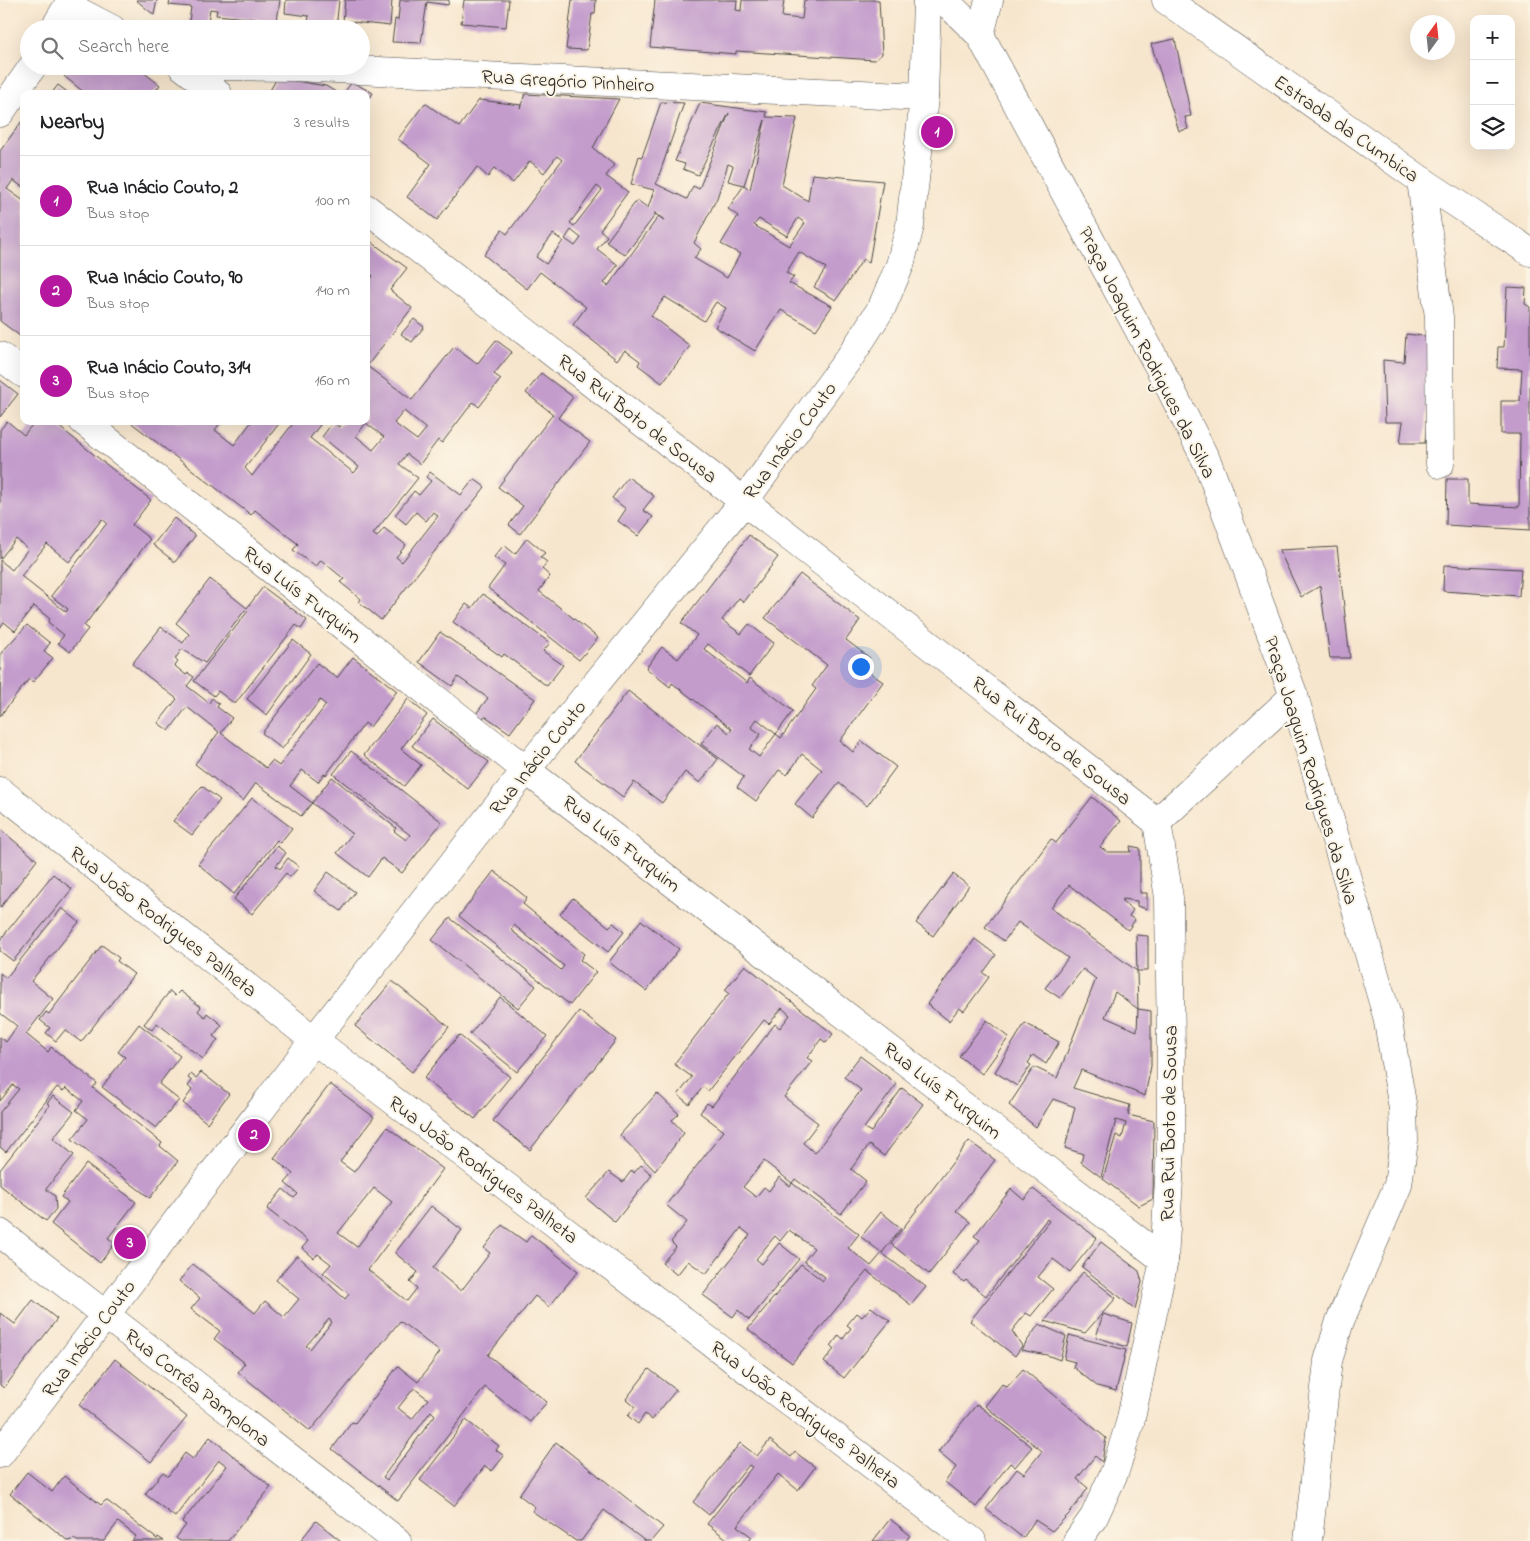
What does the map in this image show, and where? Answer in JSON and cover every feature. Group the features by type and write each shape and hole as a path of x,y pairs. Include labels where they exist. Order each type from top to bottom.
{"street":[{"name":"Rua Inácio Couto","path":"0,1454 314,1040 526,770 745,500 852,354 882,307 900,265 910,226 924,97 927,0"},
{"name":"Praça Joaquim Rodrigues da Silva","path":"944,0 980,35 1168,384 1208,464 1294,696 1387,1016 1403,1109 1404,1140 1398,1186 1340,1321 1328,1361 1308,1541"},
{"path":"980,35 989,0"},
{"name":"Estrada da Cumbica","path":"1166,0 1421,180 1530,252"},
{"path":"59,20 69,3 97,20"},
{"name":"Rua Gregório Pinheiro","path":"370,71 924,97"},
{"path":"0,113 26,75"},
{"path":"194,75 213,90"},
{"path":"1421,180 1439,317 1440,464"},
{"name":"Rua Rui Boto de Sousa","path":"370,211 745,500 1157,822 1168,898 1172,1050 1171,1148 1164,1260 1130,1423 1115,1471 1094,1517 1078,1541"},
{"path":"0,356 20,371"},
{"name":"Rua Luís Furquim","path":"88,425 526,770 1164,1260"},
{"path":"1157,822 1294,696"},
{"name":"Rua João Rodrigues Palheta","path":"0,791 314,1040 972,1541"},
{"name":"Rua Corrêa Pamplona","path":"0,1233 397,1541"}],"building":[{"path":"136,0 157,0 154,15"},
{"path":"170,0 280,0 277,20 216,15 217,10 210,9 208,20 189,20 191,7 169,5"},
{"path":"286,0 339,0 337,20 308,20 309,16 285,13"},
{"path":"345,0 392,0 390,26 370,24 370,20 343,20"},
{"path":"400,0 449,0 448,5 427,2 421,43 392,42 395,19 398,20"},
{"path":"464,0 509,0 506,27 461,23"},
{"path":"572,0 596,0 587,50 566,49"},
{"path":"655,0 737,0 736,10 741,11 742,0 784,0 782,17 802,19 804,0 879,0 882,54 875,60 736,51 736,54 650,47"},
{"path":"1175,39 1191,116 1185,117 1188,129 1179,131 1151,44"},
{"path":"147,75 160,85 156,90 81,90 64,76"},
{"path":"277,78 326,86 332,90 270,90"},
{"path":"352,82 367,90 346,90"},
{"path":"58,85 65,90 54,90"},
{"path":"525,94 619,99 593,148 614,165 606,176 628,192 600,230 607,236 597,249 618,265 604,283 608,286 659,216 656,214 625,255 606,242 637,200 648,208 654,190 631,184 639,156 642,157 661,102 684,103 656,184 687,199 693,186 699,189 729,113 698,175 683,169 685,164 675,161 700,103 767,112 766,117 797,118 782,185 808,201 812,174 883,181 869,263 863,259 836,300 814,287 826,268 799,252 786,273 794,277 789,283 832,306 816,330 781,310 755,351 715,327 726,308 716,302 704,321 665,297 651,316 690,346 662,383 638,365 640,361 625,350 617,360 573,325 586,307 540,272 527,289 484,255 502,230 507,234 562,160 557,156 544,173 530,161 513,183 494,168 488,177 477,167 437,220 407,197 431,164 398,139 425,103 459,127 479,100 521,105 520,108","holes":["765,120 750,190 744,185","728,164 733,166 728,181 744,185 728,209 738,216 721,244 740,254 727,278 694,258 701,249 694,243 717,198","597,186 602,190 574,226 570,223","798,218 805,223 789,246 754,225 759,219 787,236","571,230 581,238 575,246 565,239","553,234 563,241 546,264 536,257"]},
{"path":"20,124 20,185 13,180 7,189 20,198 20,336 0,321 0,151"},
{"path":"370,241 407,268 390,290 412,308 370,362 370,280 373,276 370,273"},
{"path":"1507,287 1526,288 1525,304 1530,307 1530,530 1446,525 1447,479 1468,479 1468,504 1519,507 1520,434 1501,434 1501,401 1520,401 1522,369 1497,368 1498,347 1504,347"},
{"path":"414,319 424,327 412,342 401,334"},
{"path":"1406,334 1433,337 1425,443 1400,443 1403,422 1385,422 1383,360 1404,362"},
{"path":"496,340 512,352 494,374 501,379 479,407 473,402 442,443 438,440 420,464 407,454 399,464 418,478 373,534 377,537 384,528 406,545 396,557 402,562 438,516 433,512 426,521 416,512 406,524 395,515 414,491 419,495 431,481 426,477 430,472 461,495 474,479 485,487 381,620 359,602 361,599 340,582 344,579 321,560 316,567 293,550 298,544 255,510 251,515 134,425 219,425 215,430 234,445 249,425 278,425 245,468 252,476 292,425 320,425 310,438 354,473 359,467 322,437 331,425 339,427 341,425 364,425 356,436 373,450 384,437 369,425 370,368 412,400 454,347 477,364","holes":["404,411 426,429 417,440 394,423"]},
{"path":"541,373 573,397 558,418 590,442 520,534 509,525 523,506 498,487 553,414 526,393"},
{"path":"0,380 18,394 0,417"},
{"path":"7,421 24,435 32,425 57,425 151,500 132,525 150,539 84,626 88,629 70,652 58,643 64,635 48,622 50,619 34,606 15,631 4,622 0,628 0,560 12,570 28,549 16,539 0,559 0,430","holes":["102,519 107,523 51,596 68,609 66,612 21,576 47,544 69,562"]},
{"path":"628,477 654,496 643,510 653,517 638,536 618,521 626,509 612,498"},
{"path":"174,518 195,536 175,562 153,545"},
{"path":"749,535 778,557 744,602 739,598 722,620 741,634 749,624 774,643 749,676 708,644 704,649 747,683 750,678 793,711 776,734 781,738 816,689 812,686 827,665 765,618 800,574 860,620 846,640 870,658 863,668 883,682 840,741 853,752 862,741 896,767 867,806 839,783 812,818 795,804 822,770 802,754 787,775 779,770 756,801 737,787 744,777 701,744 717,723 729,733 732,729 672,683 670,687 646,668 662,647 678,659 697,635 681,623","holes":["757,719 776,734 759,757 749,749 761,734 751,727"]},
{"path":"527,538 545,553 540,557 547,562 542,569 550,576 539,591 598,638 579,660 488,588 505,565 494,557 504,545 515,554"},
{"path":"1337,547 1350,658 1330,658 1320,586 1301,597 1279,550"},
{"path":"1444,565 1521,569 1519,596 1443,591"},
{"path":"210,579 247,608 263,587 307,620 301,629 296,625 235,704 218,691 214,696 194,681 248,611 245,610 205,663 182,649 175,659 178,662 175,666 186,675 188,673 194,677 187,686 209,703 212,698 219,704 217,707 232,718 221,733 266,768 272,761 279,766 326,705 320,700 282,749 262,733 317,663 337,678 353,657 397,691 370,727 365,723 326,775 324,774 318,782 302,770 290,786 312,803 301,816 256,783 243,801 195,764 219,732 187,707 169,731 158,723 177,699 132,664 161,627 183,643 189,634 176,623"},
{"path":"483,594 550,643 543,651 563,665 547,686 504,654 502,657 453,622 466,604 472,608"},
{"path":"27,625 50,643 44,651 53,658 33,682 29,679 0,716 1,653"},
{"path":"440,632 535,699 510,733 485,716 482,719 475,715 488,698 458,677 452,686 419,662"},
{"path":"293,640 311,654 267,715 247,699"},
{"path":"628,691 718,759 700,783 685,772 662,803 634,782 623,797 575,761"},
{"path":"408,699 427,715 401,749 421,765 404,786 364,755"},
{"path":"433,719 489,762 468,789 412,746"},
{"path":"351,751 442,822 402,873 382,858 368,877 337,853 352,834 312,803 332,777 396,828 394,831 406,840 410,835 333,774"},
{"path":"202,786 220,800 192,835 173,821"},
{"path":"1092,797 1121,821 1100,847 1107,852 1131,852 1130,846 1140,848 1140,893 1147,893 1147,909 1137,906 1137,901 1123,899 1122,901 1133,910 1129,916 1135,920 1128,930 1069,885 1051,908 1137,971 1138,1009 1151,1011 1151,1066 1145,1096 1081,1070 1073,1088 1130,1105 1128,1115 1154,1121 1153,1199 1139,1206 1103,1179 1116,1135 1122,1138 1126,1123 1116,1120 1101,1177 1081,1162 1083,1154 1065,1148 1075,1107 1053,1099 1036,1127 1009,1105 1034,1067 1057,1078 1096,979 1083,969 1060,998 1045,988 1068,958 1018,922 1004,941 985,927 1051,839 1056,843","holes":["1115,992 1138,1009 1137,1031 1105,1017"]},
{"path":"252,798 292,828 280,843 277,840 234,894 198,864"},
{"path":"0,829 37,860 0,908"},
{"path":"277,846 286,853 276,866 280,869 288,858 299,867 290,877 286,873 252,914 234,899"},
{"path":"494,871 527,898 523,904 584,954 580,960 596,972 570,1005 459,916","holes":["514,925 564,966 561,970 511,930"]},
{"path":"328,872 355,892 341,911 314,891"},
{"path":"53,874 72,889 13,961 0,951 0,940"},
{"path":"953,874 969,886 933,936 916,923"},
{"path":"573,898 609,927 613,923 624,932 608,952 560,914"},
{"path":"62,908 79,922 31,981 53,999 26,1034 48,1052 51,1047 97,1083 93,1088 162,1143 160,1146 178,1161 150,1198 72,1139 88,1119 76,1110 83,1101 66,1088 63,1091 57,1087 6,1152 0,1147 0,1112 19,1089 13,1085 0,1101 0,1037 6,1042 17,1026 0,1013 0,973 6,978"},
{"path":"450,918 536,986 518,1008 432,940"},
{"path":"641,920 679,949 646,991 609,962"},
{"path":"1136,935 1148,936 1148,971 1137,971"},
{"path":"975,939 996,955 983,973 989,977 964,1011 959,1008 949,1021 927,1004"},
{"path":"102,945 119,958 117,961 134,974 81,1042 65,1030 56,1041 46,1033 50,1028 40,1020 46,1012 49,1014"},
{"path":"745,965 833,1034 826,1043 821,1039 807,1058 812,1061 784,1097 818,1123 803,1143 815,1153 861,1090 844,1077 860,1056 897,1084 864,1128 871,1132 902,1088 923,1104 884,1156 869,1145 851,1169 866,1181 841,1214 795,1179 792,1183 859,1234 848,1248 871,1266 882,1253 926,1287 911,1305 867,1271 792,1363 748,1329 801,1264 823,1281 825,1277 804,1261 814,1248 789,1230 780,1241 775,1236 756,1259 762,1264 779,1243 799,1259 749,1320 738,1310 733,1317 703,1295 750,1235 741,1228 706,1274 688,1261 677,1275 662,1263 676,1247 671,1242 687,1222 666,1205 724,1131 700,1113 707,1103 712,1106 775,1024 780,1028 790,1015 782,1008 769,1024 764,1020 708,1091 703,1087 689,1104 678,1095 692,1077 674,1064 729,993 725,990","holes":["764,1161 792,1183 790,1186 779,1177 769,1191 764,1187 756,1197 743,1187"]},
{"path":"392,981 449,1027 412,1072 355,1026"},
{"path":"170,991 175,996 180,991 201,1007 198,1011 205,1017 207,1013 222,1025 213,1036 218,1040 203,1059 157,1023 152,1030 144,1024"},
{"path":"500,997 547,1036 517,1072 470,1034"},
{"path":"579,1011 616,1040 530,1150 493,1121"},
{"path":"987,1020 1009,1037 982,1074 959,1056"},
{"path":"1025,1023 1059,1042 1046,1064 1033,1055 1028,1063 1031,1065 1017,1086 995,1072"},
{"path":"139,1024 180,1056 159,1084 179,1100 156,1128 102,1087 125,1057 118,1052"},
{"path":"459,1035 510,1077 475,1119 424,1078"},
{"path":"201,1072 229,1094 207,1123 183,1103 192,1090 188,1086 192,1081 188,1078 191,1074 196,1078"},
{"path":"330,1084 374,1117 340,1162 354,1172 387,1127 443,1169 368,1270 407,1301 417,1288 410,1282 418,1272 395,1253 431,1206 462,1230 433,1268 461,1291 490,1253 484,1248 502,1225 526,1242 531,1235 578,1271 549,1307 535,1296 488,1355 547,1402 530,1422 485,1387 398,1501 332,1449 352,1422 355,1423 398,1366 418,1382 440,1352 400,1321 310,1431 238,1372 245,1363 214,1339 220,1331 191,1309 200,1298 179,1281 193,1264 255,1313 265,1301 284,1317 299,1299 276,1280 297,1255 345,1299 349,1294 323,1273 331,1264 318,1254 314,1258 302,1248 308,1241 267,1209 283,1189 294,1198 298,1194 285,1183 293,1174 274,1158","holes":["374,1188 392,1202 357,1247 338,1233","329,1319 332,1322 310,1349 306,1346","414,1388 428,1399 412,1419 398,1408","431,1411 435,1415 387,1480 383,1477"]},
{"path":"657,1093 679,1114 672,1120 684,1133 655,1171 620,1135"},
{"path":"53,1096 74,1112 53,1138 74,1155 46,1189 55,1196 56,1209 46,1221 0,1185 0,1170 50,1105 47,1103"},
{"path":"969,1141 995,1160 956,1211 970,1222 929,1274 891,1244"},
{"path":"86,1164 136,1202 108,1238 115,1243 100,1263 51,1224 68,1202 61,1197"},
{"path":"641,1165 652,1175 615,1222 586,1198 609,1172 623,1182 632,1170 634,1173"},
{"path":"1011,1189 1024,1200 1033,1189 1097,1238 1070,1272 1053,1259 1038,1277 1053,1289 1031,1316 1026,1313 1012,1331 1022,1346 1015,1356 970,1321 1049,1221 1047,1219 986,1296 966,1280 964,1282 953,1274 980,1240 974,1236"},
{"path":"881,1212 901,1228 882,1253 861,1237"},
{"path":"1101,1242 1139,1271 1142,1282 1135,1309 1082,1267"},
{"path":"1083,1272 1116,1298 1085,1333 1045,1321"},
{"path":"33,1300 57,1319 4,1388 0,1385 0,1313 15,1324"},
{"path":"871,1307 890,1321 844,1378 824,1362 834,1349 831,1346 839,1335 843,1339 851,1328 847,1325 857,1313 862,1317"},
{"path":"1103,1314 1132,1323 1127,1347 1096,1337"},
{"path":"1039,1324 1066,1336 1060,1360 1047,1355 1021,1350"},
{"path":"1069,1335 1126,1350 1116,1391 1097,1386 1073,1367 1075,1362 1064,1359"},
{"path":"115,1359 187,1417 151,1462 79,1405"},
{"path":"649,1369 676,1390 652,1420 645,1414 638,1424 628,1416 635,1407 626,1399"},
{"path":"1023,1369 1106,1438 1102,1462 1095,1456 1077,1479 1088,1488 1071,1512 1052,1531 1035,1520 1023,1538 986,1509 1017,1469 1024,1474 1042,1451 985,1406 1002,1384 1007,1387"},
{"path":"977,1404 1032,1447 1015,1467 1010,1463 976,1507 945,1482 956,1467 938,1452"},
{"path":"466,1420 499,1446 496,1450 504,1456 492,1471 485,1466 454,1506 420,1480"},
{"path":"210,1437 271,1487 228,1541 180,1541 176,1538 186,1525 182,1522 227,1466 219,1460 175,1517 145,1494 163,1472 168,1476 185,1453 193,1459"},
{"path":"770,1440 791,1457 795,1452 815,1467 798,1490 778,1474 737,1526 752,1537 749,1541 725,1541 727,1539 707,1524 752,1467 749,1465 709,1515 693,1502 740,1443 757,1456"},
{"path":"556,1442 663,1527 651,1541 645,1541 604,1510 581,1541 576,1541 532,1511 535,1507 519,1495"},
{"path":"27,1472 52,1492 64,1476 101,1505 106,1500 157,1539 158,1537 164,1541 132,1541 136,1536 118,1522 104,1541 77,1541 74,1539 68,1541 10,1494"},
{"path":"890,1519 910,1535 906,1541 873,1541"},
{"path":"316,1521 341,1541 300,1541"}],"place":[{"name":"Rua Inácio Couto, 2","path":"937,132"},
{"name":"Rua Inácio Couto, 90","path":"254,1135"},
{"name":"Rua Inácio Couto, 314","path":"130,1243"}]}
